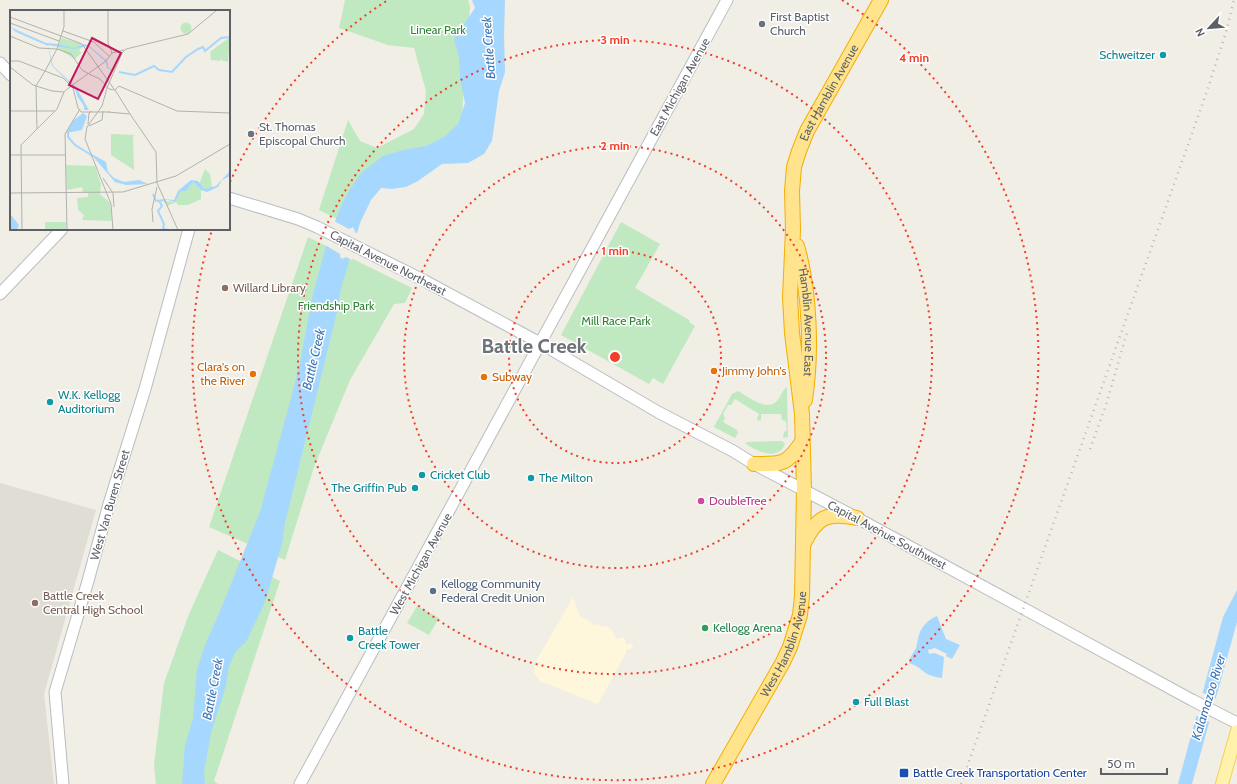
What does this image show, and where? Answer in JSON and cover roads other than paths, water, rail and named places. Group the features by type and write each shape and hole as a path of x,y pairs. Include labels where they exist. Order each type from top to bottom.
{"highway":[{"name":"East Hamblin Avenue","path":"792,191 794,167 807,131 881,0"},
{"name":"Hamblin Avenue East","path":"792,191 793,230 790,297 802,414 804,490"},
{"path":"754,464 782,463 793,456 802,442"},
{"name":"West Hamblin Avenue","path":"713,784 790,647 801,609 804,490"},
{"path":"803,545 809,532 816,523 825,517 843,515 857,518"}],"main road":[{"path":"1222,784 1237,731"}],"street":[{"name":"East Michigan Avenue","path":"540,343 727,0"},
{"path":"0,63 10,74"},
{"name":"Capital Avenue Northeast","path":"230,198 298,219 326,231 363,249 540,343"},
{"path":"0,294 61,230"},
{"name":"West Van Buren Street","path":"63,784 55,692 88,582 109,504 145,389 189,230"},
{"name":"Capital Avenue Southwest","path":"540,343 658,412 1237,723"},
{"name":"West Michigan Avenue","path":"300,784 540,343"}],"water":[{"path":"472,0 505,0 505,72 499,91 492,141 484,154 468,163 442,164 418,181 406,187 392,189 381,188 371,200 360,223 341,289 337,312 285,523 282,544 265,602 246,642 236,651 229,666 226,686 211,733 204,772 205,784 182,784 185,745 193,719 197,669 205,645 260,512 299,368 312,298 326,246 340,208 350,189 362,172 383,156 403,150 426,146 444,137 458,124 465,103 460,78 459,57 454,39 475,8"},
{"name":"Kalamazoo River","path":"1237,590 1237,622 1192,784 1178,784 1223,617"},
{"path":"937,616 946,639 960,645 952,659 946,656 947,654 935,648 928,650 929,654 934,653 944,657 942,678 931,676 909,663 922,628 927,622"}],"railway":[{"path":"961,784 1206,94 1226,32 1234,0"},
{"path":"1090,449 1106,405 1128,329"}],"place":[{"name":"First Baptist Church","path":"762,24"},
{"name":"Schweitzer","path":"1163,55"},
{"name":"St. Thomas Episcopal Church","path":"251,134"},
{"name":"Willard Library","path":"225,288"},
{"name":"Jimmy John's","path":"714,371"},
{"name":"Clara's on the River","path":"253,374"},
{"name":"Subway","path":"484,377"},
{"name":"W.K. Kellogg Auditorium","path":"50,402"},
{"name":"Cricket Club","path":"422,475"},
{"name":"The Milton","path":"531,478"},
{"name":"The Griffin Pub","path":"415,488"},
{"name":"DoubleTree","path":"701,501"},
{"name":"Kellogg Community Federal Credit Union","path":"433,591"},
{"name":"Battle Creek Central High School","path":"35,603"},
{"name":"Kellogg Arena","path":"705,628"},
{"name":"Battle Creek Tower","path":"350,638"},
{"name":"Full Blast","path":"856,702"},
{"name":"Battle Creek Transportation Center","path":"904,773"}],"district":[{"name":"Battle Creek","path":"534,346"}],"park label":[{"name":"Linear Park","path":"438,30"},
{"name":"Friendship Park","path":"336,306"},
{"name":"Mill Race Park","path":"616,321"}]}
